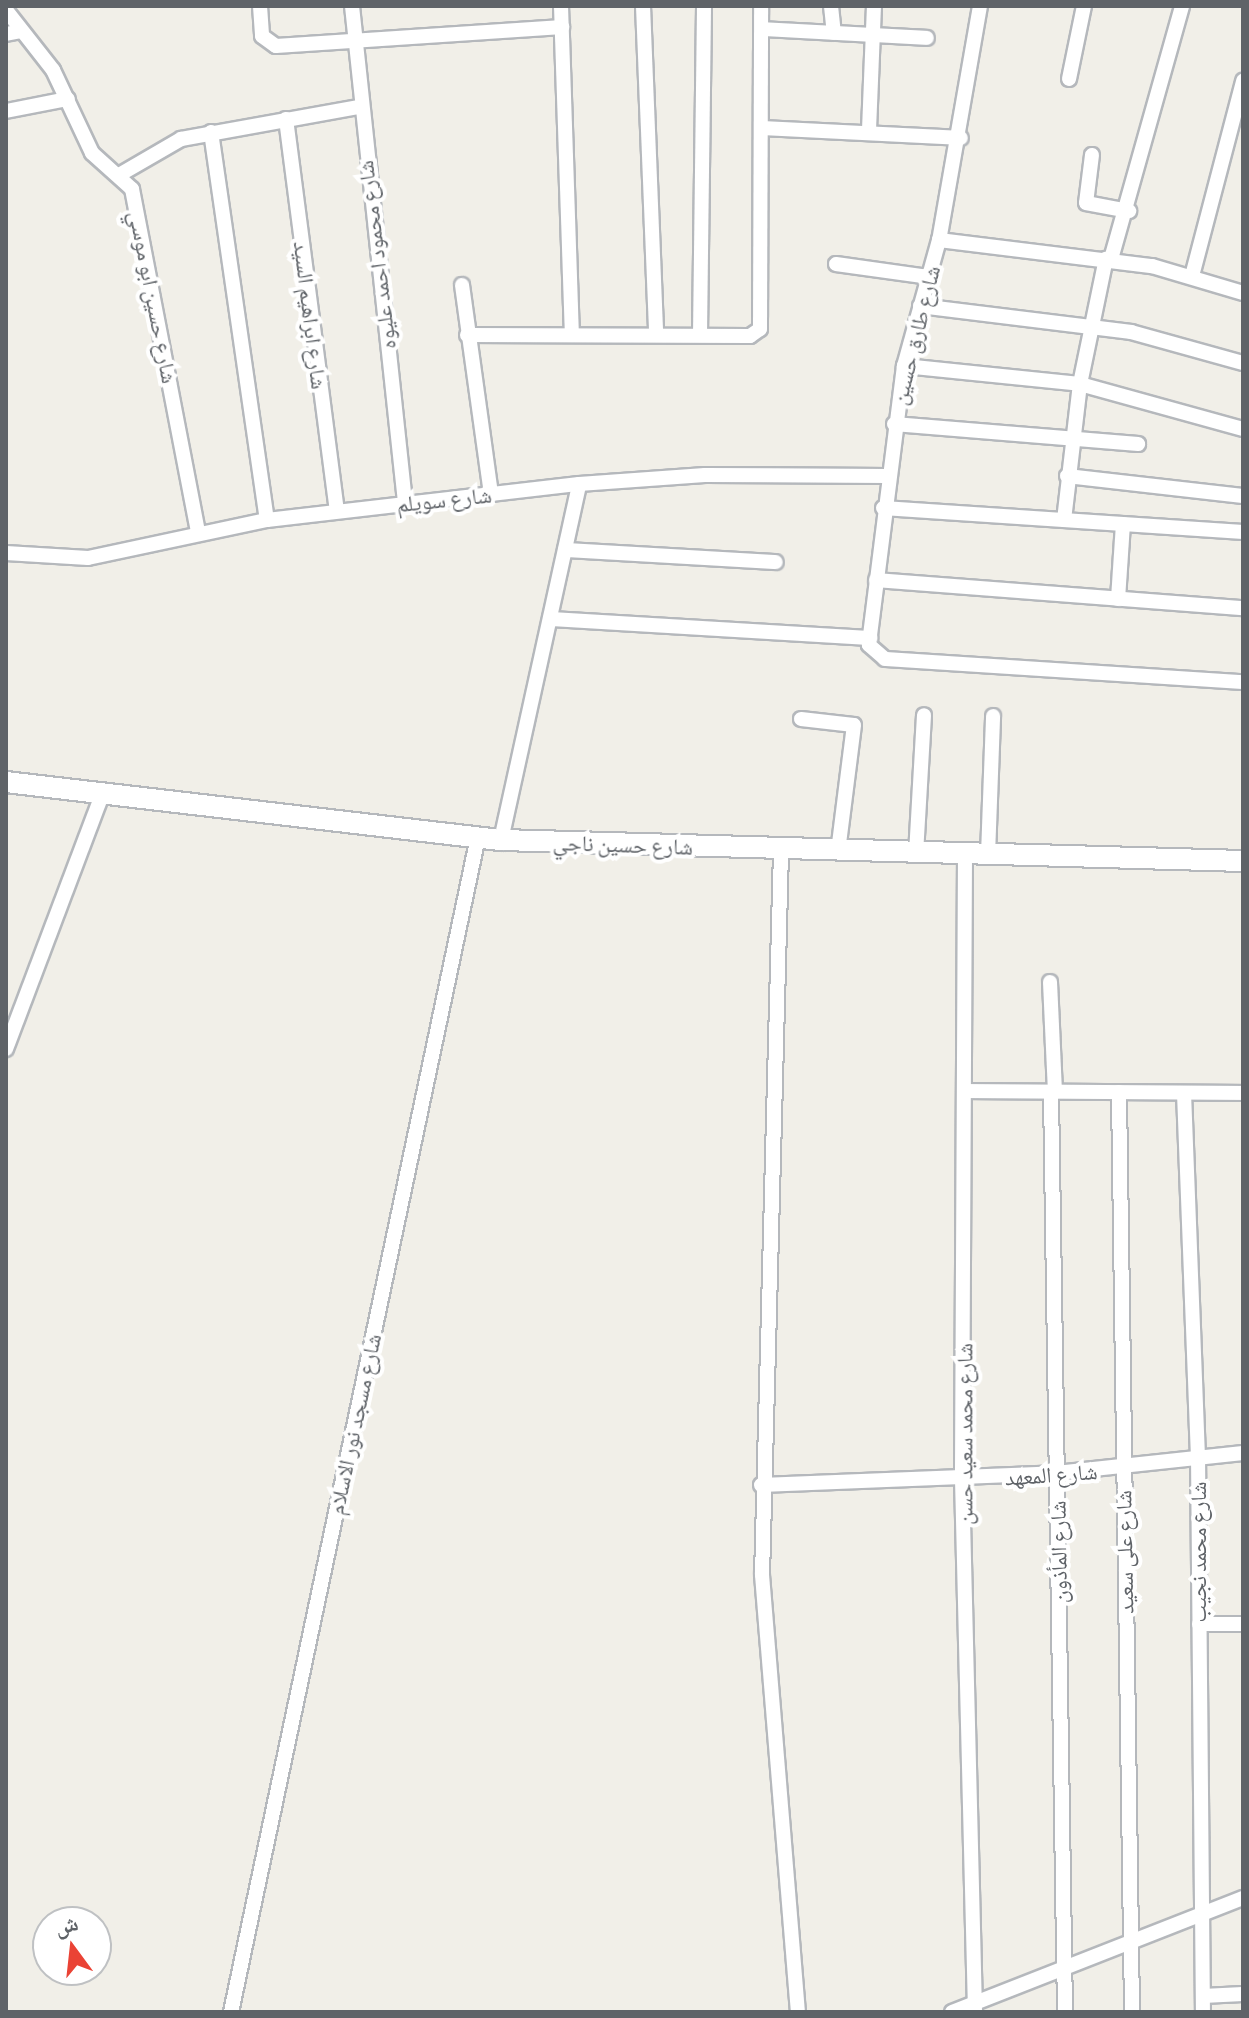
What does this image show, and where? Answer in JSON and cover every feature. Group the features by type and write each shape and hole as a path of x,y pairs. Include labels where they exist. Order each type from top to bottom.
{"street":[{"path":"260,6 268,43 354,41 562,27"},
{"name":"شارع محمود احمد عليوه","path":"352,6 359,107 405,503"},
{"path":"561,6 572,334"},
{"path":"643,6 656,335"},
{"path":"700,335 704,6"},
{"path":"467,335 750,336 763,318 761,6"},
{"path":"831,6 834,33"},
{"path":"869,130 874,6"},
{"name":"شارع طارق حسين","path":"870,638 887,476 904,366 939,240 961,138 980,6"},
{"path":"1069,79 1084,6"},
{"path":"1064,520 1072,438 1091,325 1108,259 1129,211 1182,6"},
{"name":"شارع حسين ابو موسي","path":"6,10 68,99 92,153 119,175 138,206 198,531"},
{"path":"762,29 927,38"},
{"path":"6,34 22,31"},
{"path":"1192,276 1243,81"},
{"path":"6,111 68,99"},
{"path":"119,175 158,148 211,132 359,107"},
{"name":"شارع ابراهيم السيد","path":"286,119 337,510"},
{"path":"764,128 869,130 961,138"},
{"path":"211,132 267,520"},
{"path":"1092,155 1086,203 1129,211"},
{"path":"939,240 1108,259 1192,276 1243,293"},
{"path":"836,264 928,277"},
{"path":"462,285 491,494"},
{"path":"920,306 1091,325 1243,363"},
{"path":"904,366 1080,384 1243,429"},
{"path":"894,424 1138,444"},
{"name":"شارع سويلم","path":"6,553 88,558 198,531 267,520 579,484 705,475 887,476"},
{"path":"1067,476 1243,496"},
{"path":"501,840 579,484"},
{"path":"883,508 1243,532"},
{"path":"1118,599 1123,524"},
{"path":"565,550 776,562"},
{"path":"876,580 1243,608"},
{"path":"550,619 870,638 872,652 885,659 1243,682"},
{"path":"916,854 924,715"},
{"path":"988,855 993,716"},
{"path":"801,719 854,725 838,852"},
{"name":"شارع حسين ناجي","path":"6,782 101,797 501,840 781,851 1243,861"},
{"path":"6,1049 101,797"},
{"name":"شارع مسجد نور الاسلام","path":"231,2012 478,837"},
{"path":"781,851 761,1485 762,1575 798,2012"},
{"name":"شارع محمد سعيد حسن","path":"965,855 968,1091 962,1479 975,2008"},
{"name":"شارع المأذون","path":"1050,982 1065,2012"},
{"path":"968,1091 1243,1093"},
{"name":"شارع على سعيد","path":"1119,1092 1132,2012"},
{"name":"شارع محمد نجيب","path":"1184,1093 1198,1455 1203,2012"},
{"name":"شارع المعهد","path":"761,1485 962,1479 1123,1469 1198,1455 1243,1453"},
{"path":"1199,1624 1243,1624"},
{"path":"952,2012 975,2008 1065,1967 1243,1898"},
{"path":"1203,1996 1243,1994"}]}
